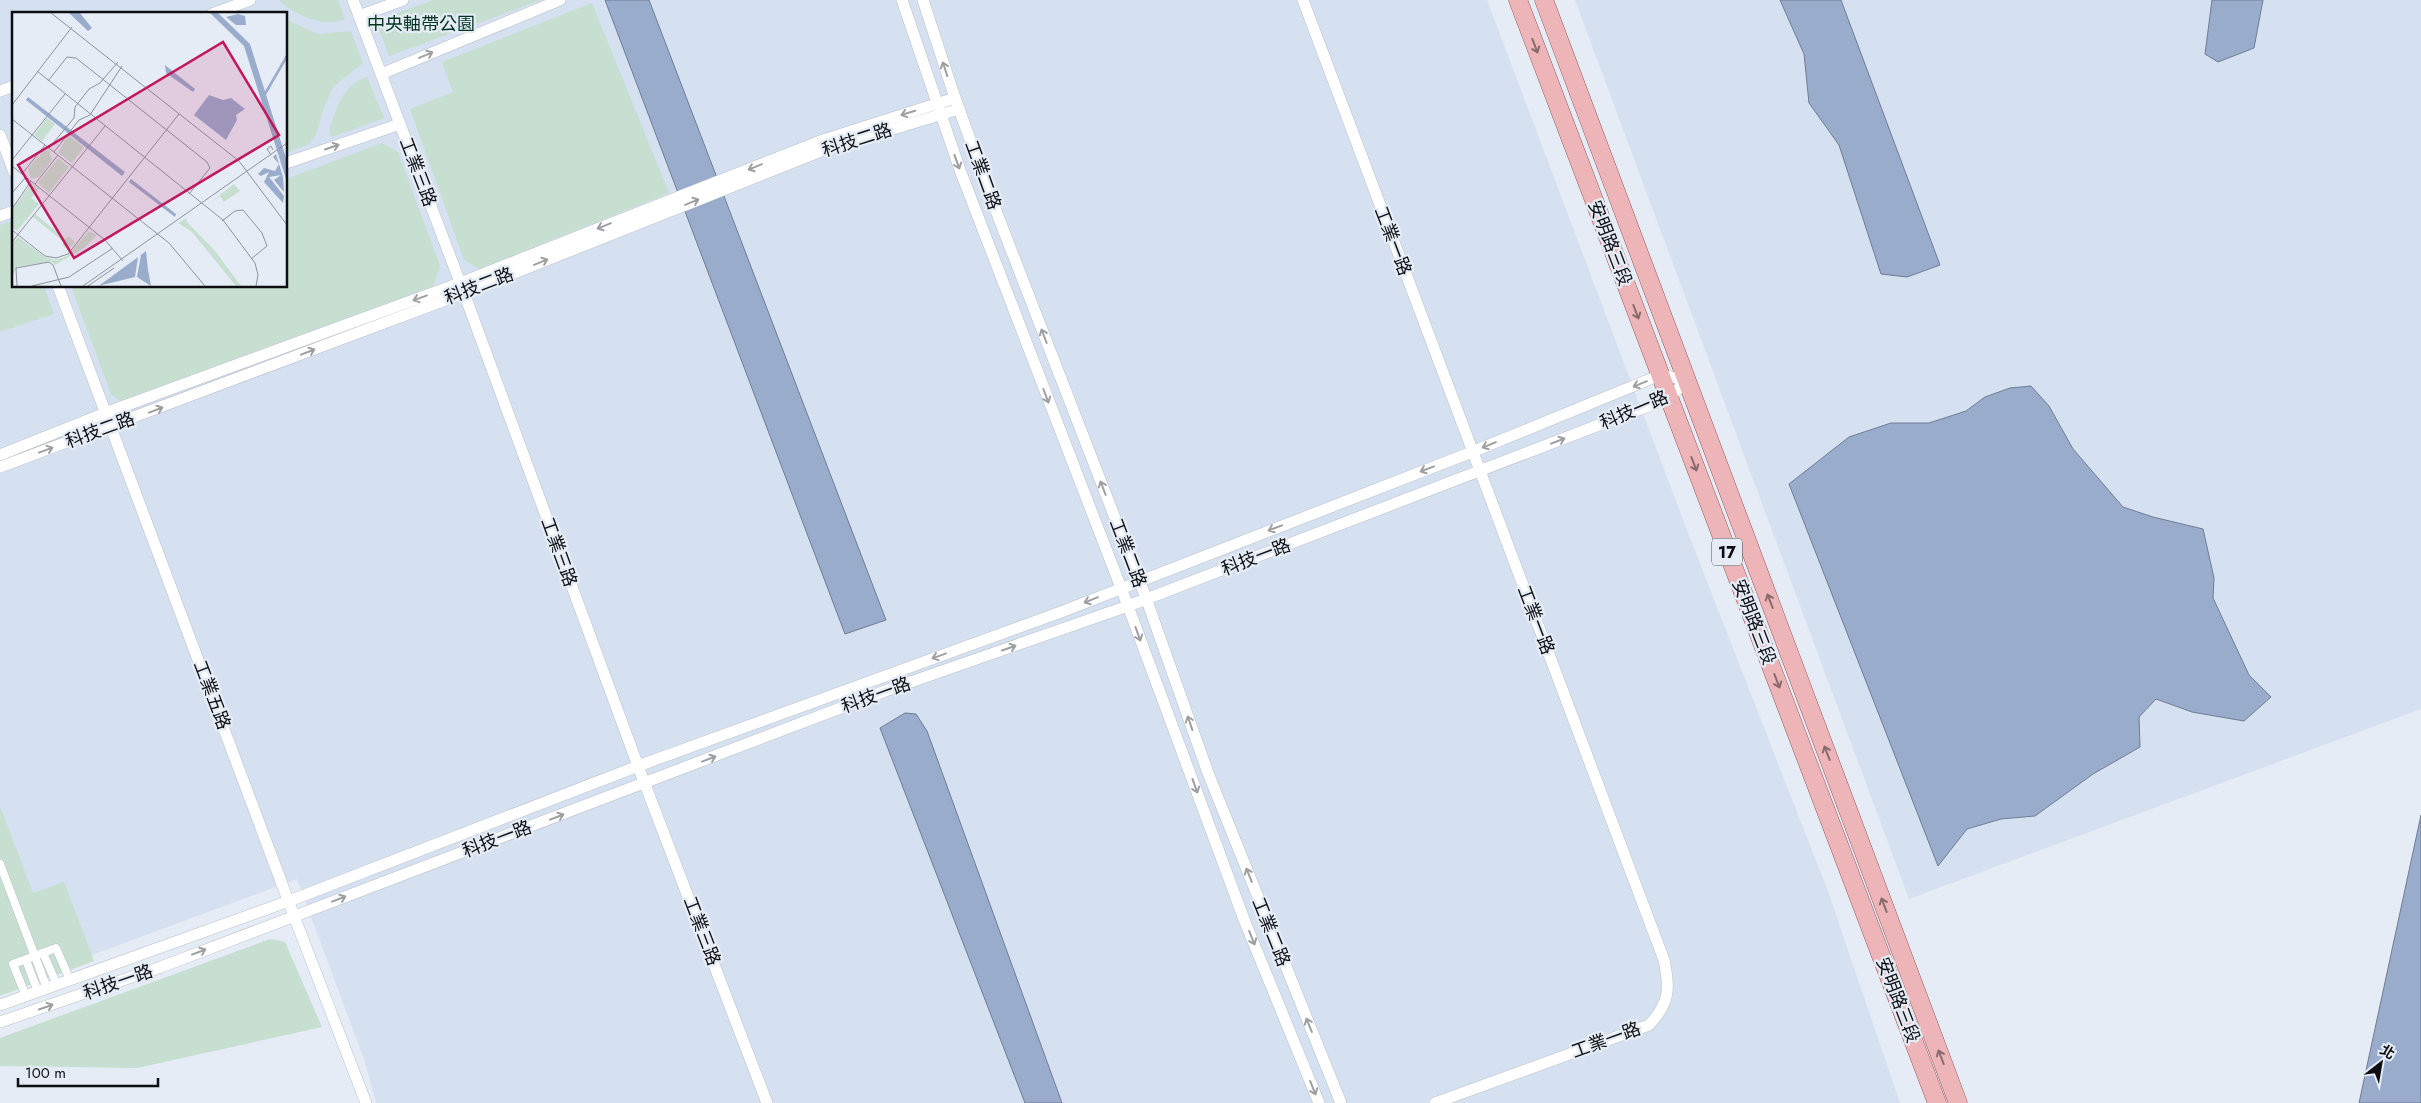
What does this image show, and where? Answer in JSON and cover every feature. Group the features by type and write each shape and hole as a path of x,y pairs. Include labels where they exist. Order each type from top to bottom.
{"main road":[{"name":"安明路三段","path":"1518,0 1937,1103"},
{"name":"安明路三段","path":"1544,0 1958,1103"}],"street":[{"path":"217,12 250,0"},
{"name":"工業三路","path":"352,0 360,16 462,288 638,766 767,1103"},
{"path":"360,16 403,0"},
{"path":"381,74 560,0"},
{"name":"工業二路","path":"902,0 938,109 1128,606 1245,922 1319,1103"},
{"name":"工業二路","path":"923,0 957,104 1146,598 1208,773 1340,1103"},
{"name":"工業一路","path":"1303,0 1660,951 1668,981 1663,1011 1649,1025 1435,1103"},
{"path":"0,91 12,87"},
{"name":"科技二路","path":"0,467 110,427 462,288 820,141 957,104"},
{"path":"288,162 400,124"},
{"path":"0,135 2,148 12,168"},
{"name":"工業五路","path":"59,288 366,1103"},
{"name":"科技二路","path":"0,455 105,413 462,288"},
{"name":"科技一路","path":"0,1005 289,901 638,766 1120,588 1472,452 1660,375 1687,380"},
{"name":"科技一路","path":"0,1022 161,967 886,691 1128,606 1669,398 1687,380"},
{"path":"0,864 45,983"},
{"path":"26,996 13,964 56,948 70,980"},
{"path":"44,953 58,985"},
{"path":"26,960 38,992"}],"shaded area":[{"path":"0,0 1487,0 1690,538 1829,894 1900,1103 376,1103 365,1062 297,879 0,989"},
{"path":"1575,0 2421,0 2421,709 1909,899"}],"green space":[{"name":"中央軸帶公園","path":"279,0 338,0 345,19 328,22 310,19 293,11"},
{"name":"中央軸帶公園","path":"433,0 541,0 389,56 376,21"},
{"path":"592,3 669,193 479,269 464,260 410,109 453,92 442,62"},
{"name":"中央軸帶公園","path":"288,20 318,34 351,31 363,63 333,87 323,110 316,135 309,144 288,152"},
{"name":"中央軸帶公園","path":"367,77 384,118 332,137 329,132 341,99 352,86"},
{"path":"382,143 398,152 440,266 433,286 120,401 111,394 72,288 288,288 288,178"},
{"path":"8,222 12,223 12,288 45,288 54,314 0,332 0,225"},
{"path":"0,806 33,893 64,882 94,961 0,996"},
{"path":"270,939 285,942 322,1027 137,1068 0,1066 0,1038"}],"water":[{"path":"605,0 649,0 886,620 845,634"},
{"path":"1780,0 1841,0 1940,265 1907,277 1881,274 1839,145 1809,103 1804,54"},
{"path":"2212,0 2263,0 2254,48 2218,62 2205,54"},
{"path":"2031,386 2049,406 2073,449 2123,507 2153,517 2203,529 2214,578 2213,598 2249,675 2271,697 2244,721 2192,712 2156,699 2139,717 2140,747 2093,774 2035,816 2001,819 1967,829 1938,866 1789,484 1849,437 1891,423 1929,423 1966,411 1985,397 2010,388"},
{"path":"905,713 916,714 927,731 1062,1103 1025,1103 880,728"},
{"path":"2421,815 2421,1103 2359,1103"}]}
